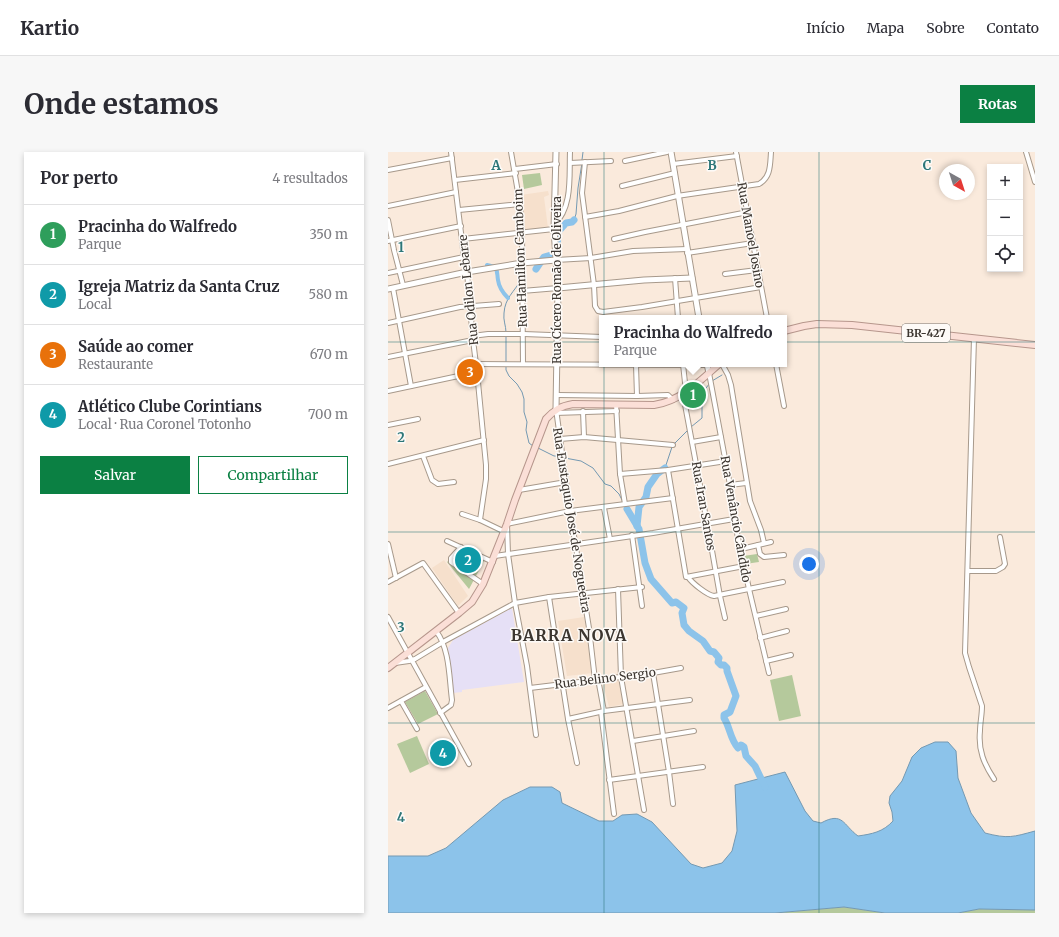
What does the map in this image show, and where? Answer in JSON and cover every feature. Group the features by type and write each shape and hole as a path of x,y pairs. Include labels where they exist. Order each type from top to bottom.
{"main road":[{"name":"BR-427","path":"787,330 817,324 852,325 1035,345"},
{"path":"388,668 472,602 483,584 494,559 503,531 507,524 546,419 563,406 573,404 654,405 664,403 673,400 684,393 717,367"}],"street":[{"name":"Rua Odilon Lebarre","path":"452,152 467,272 472,338 484,440 486,473 480,520"},
{"name":"Rua Hamilton Camboim","path":"511,152 520,204 522,233 524,334 523,364"},
{"name":"Rua Cícero Romão de Oliveira","path":"556,152 557,164 554,227 558,288 556,411"},
{"path":"463,239 522,233 554,227 561,217 566,203 570,152"},
{"path":"625,161 667,152"},
{"path":"671,152 677,196 698,315"},
{"path":"585,217 619,211 677,196 759,184 766,179 771,152"},
{"path":"1026,152 1035,182"},
{"path":"673,164 737,154"},
{"name":"Rua Manoel Josino","path":"737,154 766,315"},
{"path":"388,170 452,158"},
{"path":"570,163 611,161"},
{"path":"585,162 582,193 596,306 598,311 603,312 634,308 761,287"},
{"path":"455,180 557,164"},
{"path":"622,186 675,173"},
{"path":"388,206 456,192"},
{"path":"459,210 520,204"},
{"path":"614,239 682,224 748,212"},
{"path":"388,220 390,240 403,285"},
{"path":"390,240 461,226"},
{"path":"411,386 404,354 400,320 390,289 467,272 522,263 591,258 633,251 687,251 753,243"},
{"path":"388,273 464,257"},
{"path":"725,274 757,270"},
{"path":"675,278 678,315"},
{"path":"522,291 644,280 692,278"},
{"path":"388,323 470,305 500,304"},
{"path":"388,357 488,334 599,337"},
{"path":"974,338 965,653 968,667 982,706 980,738 982,757 994,779"},
{"path":"476,364 599,365"},
{"path":"636,367 636,396"},
{"name":"Rua Iran Santos","path":"683,367 684,393 696,466 715,572 725,618"},
{"name":"Rua Venâncio Cândido","path":"708,367 726,462 734,519 768,673"},
{"path":"723,367 728,374 731,385 746,483 752,508 761,530 764,543"},
{"path":"777,367 784,406"},
{"path":"388,391 477,372"},
{"path":"557,395 668,395 673,400"},
{"path":"616,404 620,474 625,504"},
{"path":"556,411 617,411"},
{"name":"Rua Eustaquio José de Nogueeira","path":"556,411 570,512 602,712 614,814"},
{"path":"583,411 584,437"},
{"path":"388,425 418,419"},
{"path":"560,439 584,437 673,445"},
{"path":"692,442 721,437"},
{"path":"388,464 484,440"},
{"path":"423,456 432,480 435,483 454,482"},
{"path":"620,474 668,470 726,462"},
{"path":"668,470 687,577 711,596 720,596 783,582"},
{"path":"519,490 566,482"},
{"path":"730,485 746,483"},
{"path":"536,735 527,666 515,603 508,554 507,524 570,512 673,498"},
{"path":"604,508 610,539"},
{"path":"462,514 480,520 503,531"},
{"path":"446,542 494,559 508,554 653,533 734,519"},
{"path":"632,535 642,606"},
{"path":"968,571 996,571 1004,567 1005,564 1000,537"},
{"path":"741,549 771,542"},
{"path":"758,545 759,552 762,556 767,557 784,555"},
{"path":"388,547 396,578"},
{"path":"461,547 451,558 451,562 483,584"},
{"path":"388,582 424,563 459,613"},
{"path":"687,577 744,566"},
{"path":"395,663 412,660 515,603 549,597 640,587"},
{"path":"618,589 621,677 644,810"},
{"path":"549,597 568,719 577,763"},
{"path":"756,616 786,609"},
{"path":"388,617 469,764"},
{"path":"436,631 443,642 446,651 452,700 451,705 440,713"},
{"path":"760,638 788,631"},
{"path":"766,661 791,655"},
{"name":"Rua Belino Sergio","path":"530,688 653,673 681,668"},
{"path":"653,673 673,804"},
{"path":"388,708 426,687"},
{"path":"568,719 627,708 690,700"},
{"path":"402,701 417,729"},
{"path":"633,741 694,731"},
{"path":"609,780 703,767"}],"shaded area":[{"path":"548,191 549,195 544,197 548,228 525,231 521,195"},
{"path":"444,560 468,596 458,606 432,568"},
{"path":"512,608 524,682 462,690 462,692 453,693 448,648 453,640"},
{"path":"584,617 593,673 567,676 558,621"},
{"path":"618,679 624,704 609,707 603,684"}],"green space":[{"path":"540,173 542,185 524,189 522,175"},
{"path":"464,548 485,559 469,589 447,562"},
{"path":"757,554 759,562 745,564 743,556"},
{"path":"792,675 801,716 779,721 770,680"},
{"path":"425,691 438,714 418,724 405,702"},
{"path":"417,736 429,764 410,773 397,744"},
{"path":"844,907 885,913 775,913"},
{"path":"979,909 1035,910 1035,913 958,913"}],"water":[{"path":"935,742 948,742 956,751 958,778 971,813 985,833 999,836 1010,836 1035,831 1035,910 979,909 958,913 885,913 844,907 775,913 388,913 388,856 428,856 446,848 503,800 530,787 552,787 560,792 562,803 599,821 613,821 622,815 637,814 652,822 691,864 703,868 722,863 732,851 737,831 735,785 785,772 805,811 813,821 821,823 834,818 842,821 858,836 868,834 885,828 893,821 889,803 890,796 902,781 912,757 921,748"}],"waterway":[{"path":"582,160 583,152"},
{"path":"574,220 582,163"},
{"path":"557,251 558,232 566,223 574,220"},
{"path":"536,269 544,257 551,255"},
{"path":"487,265 495,267 500,288 508,298"},
{"path":"506,332 504,318 506,303 521,280"},
{"path":"506,336 506,362"},
{"path":"506,366 509,376 522,392 524,399 524,412 527,422 526,430 529,443 533,446"},
{"path":"712,381 722,375"},
{"path":"691,427 702,418 702,393 710,383"},
{"path":"674,444 688,430"},
{"path":"665,468 672,447"},
{"path":"538,448 554,456 559,456"},
{"path":"565,458 581,461 593,468 605,484 611,486 619,494 623,502"},
{"path":"637,526 639,507 646,497 648,487 657,474 665,468"},
{"path":"627,509 639,529 645,563 651,579 672,603 676,602 684,608 682,613 684,625 689,631 703,641 710,651 714,652 719,658 718,662 727,668 736,696 730,712 724,715 724,718 735,744 738,748 741,745 744,747 746,756 755,766 765,787"}],"place":[{"name":"Saúde ao comer","path":"470,372"},
{"name":"Pracinha do Walfredo","path":"693,395"},
{"name":"Igreja Matriz da Santa Cruz","path":"468,560"},
{"name":"Atlético Clube Corintians","path":"443,753"}],"district":[{"name":"BARRA NOVA","path":"569,635"}]}
